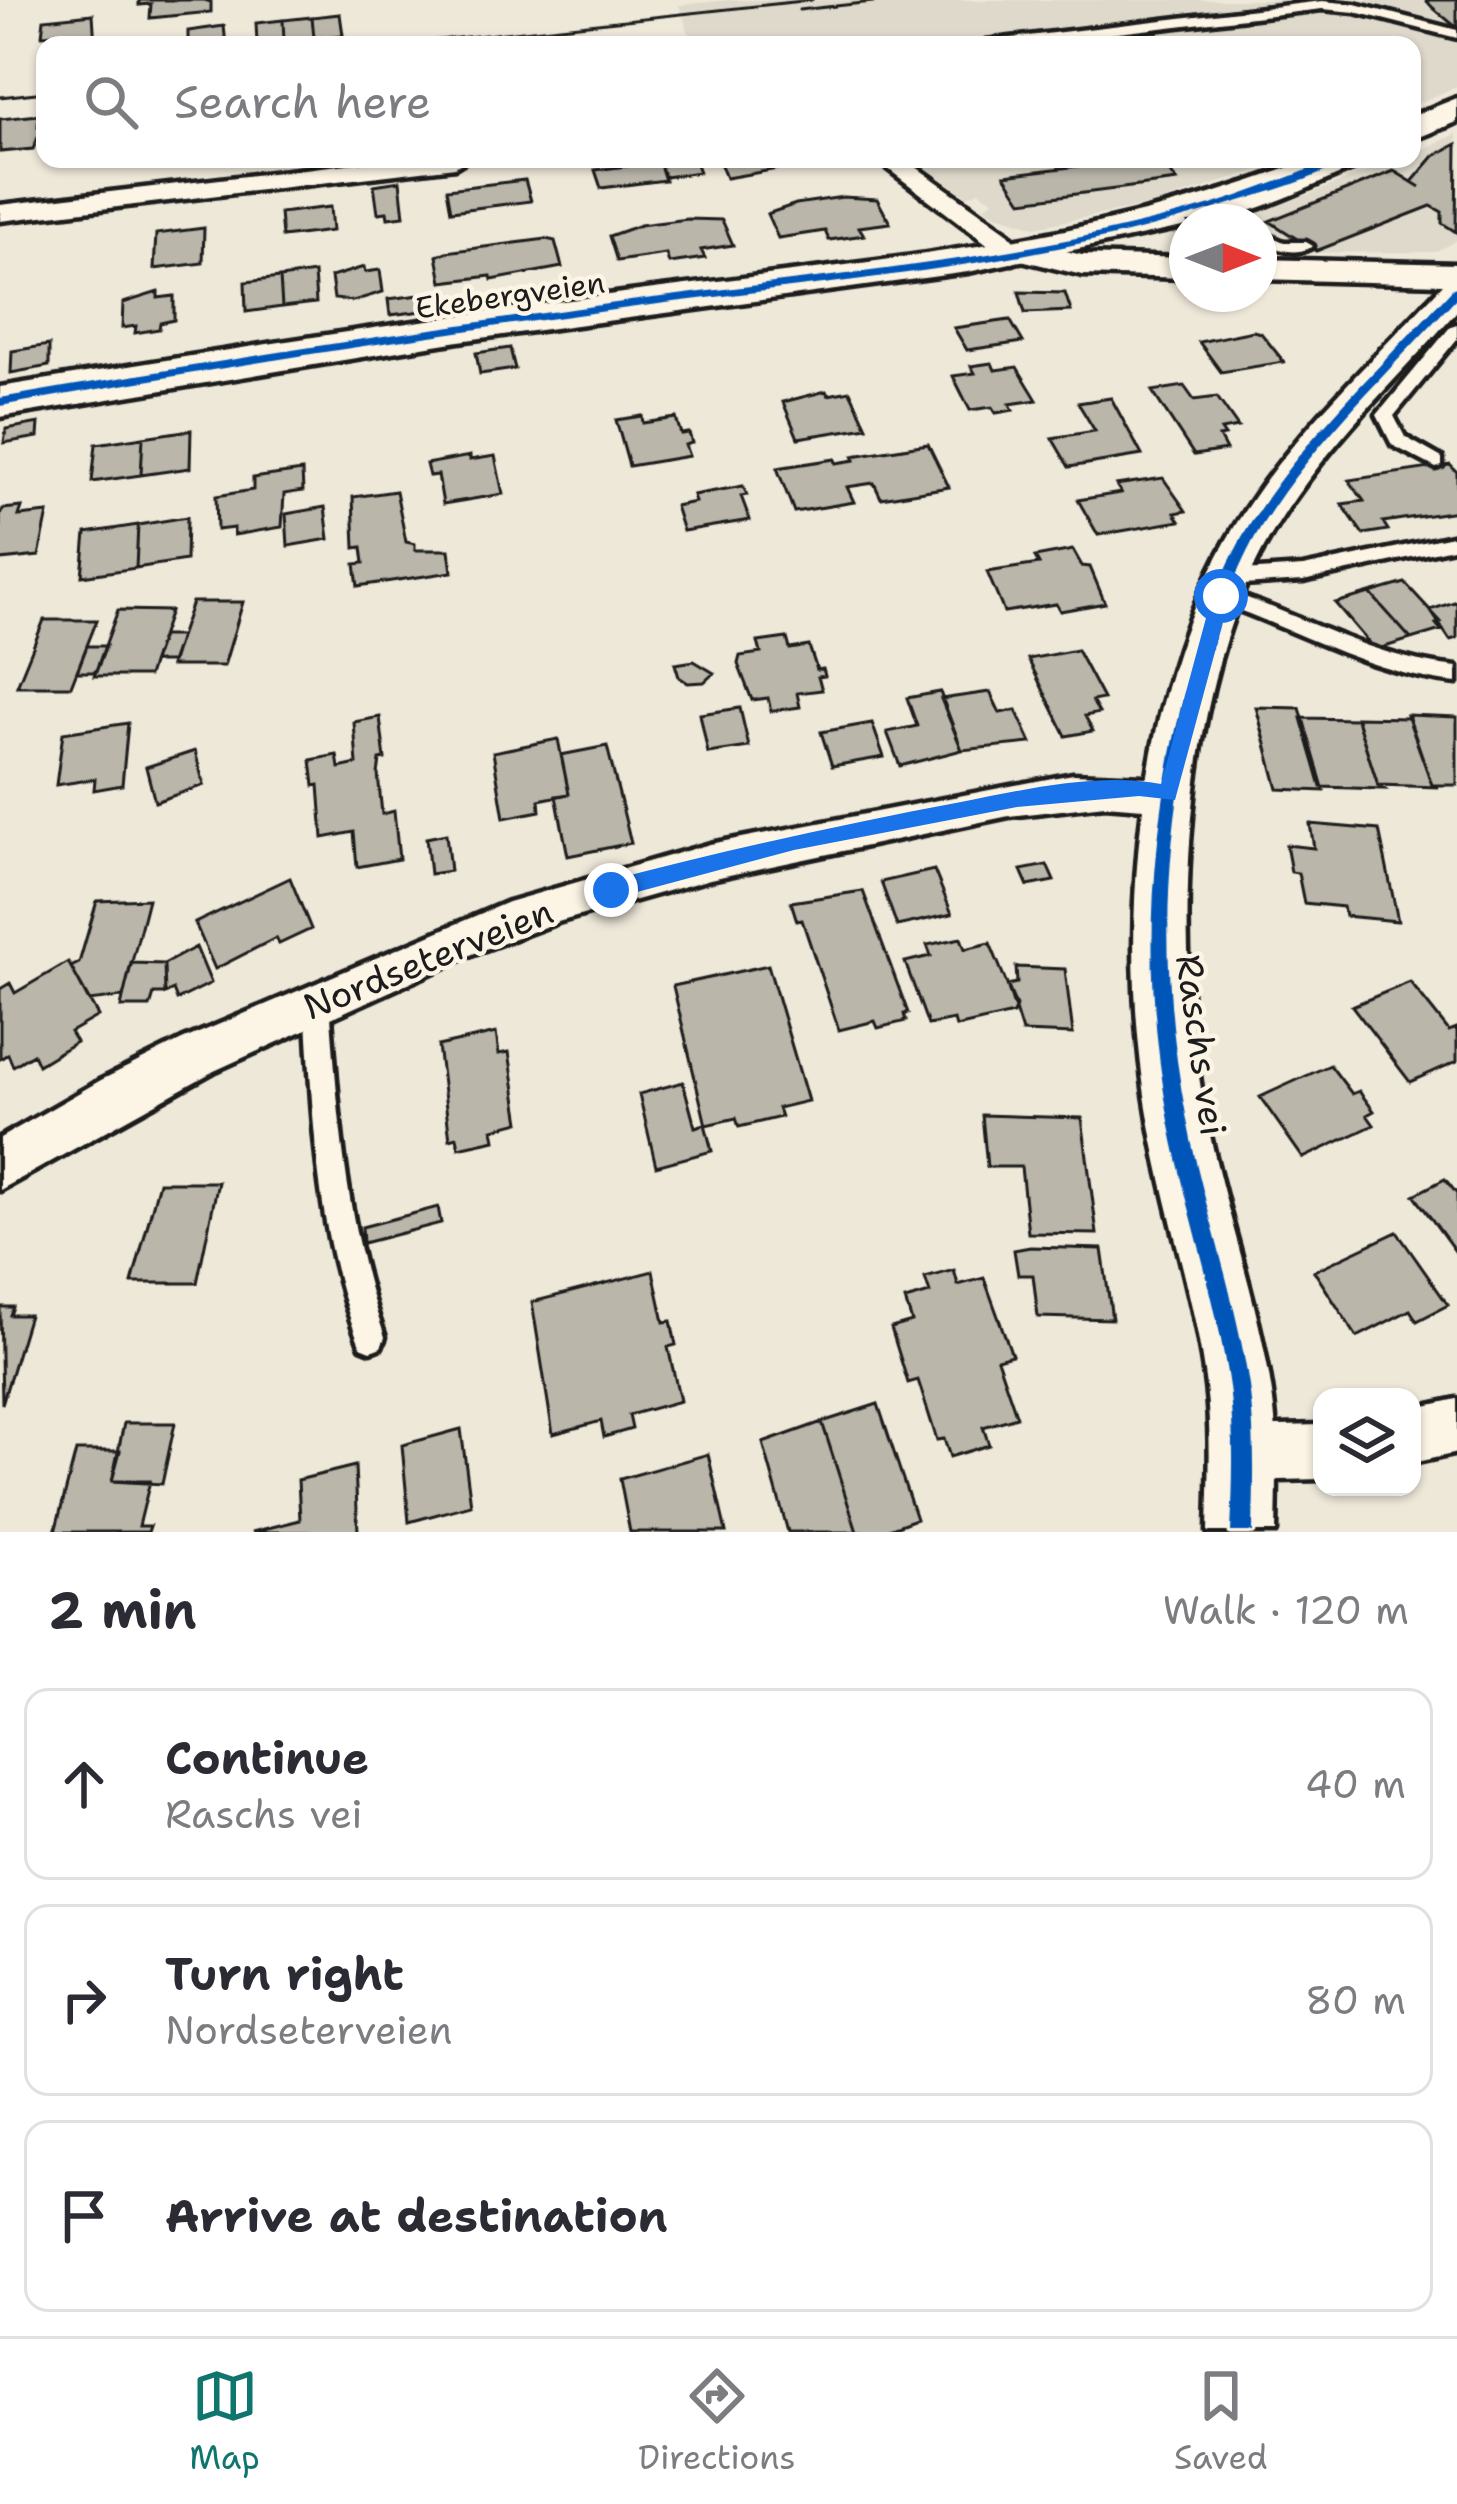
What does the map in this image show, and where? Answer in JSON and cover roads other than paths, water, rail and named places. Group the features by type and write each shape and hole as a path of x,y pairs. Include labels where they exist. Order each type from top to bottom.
{"main road":[{"path":"1421,125 1457,109"},
{"path":"1251,204 1325,168"},
{"path":"1021,254 1169,226"},
{"name":"Ekebergveien","path":"0,402 450,330 1021,254"}],"street":[{"path":"0,213 378,168"},
{"path":"900,168 1021,254"},
{"name":"Ekebergveien","path":"1021,254 1082,265 1169,267"},
{"path":"1277,269 1457,274"},
{"name":"Raschs vei","path":"1242,1532 1237,1373 1178,1125 1160,1016 1157,907 1168,794 1225,587 1272,501 1457,290"},
{"name":"Nordseterveien","path":"0,1166 58,1127 197,1054 508,921 639,880 794,842 1017,799 1126,788 1168,794"},
{"path":"1421,1434 1457,1426"},
{"path":"1241,1454 1313,1452"}],"lane":[{"path":"1062,36 1322,5 1355,8 1457,34"},
{"path":"1277,244 1306,246"},
{"path":"1436,462 1398,441 1385,415 1457,329"},
{"path":"1225,587 1457,541"},
{"path":"1225,587 1370,658 1457,675"},
{"path":"318,1002 341,1230 353,1294 371,1337"}],"tram line":[{"path":"476,36 812,0"},
{"path":"799,10 891,0"},
{"path":"0,97 36,93"}]}
